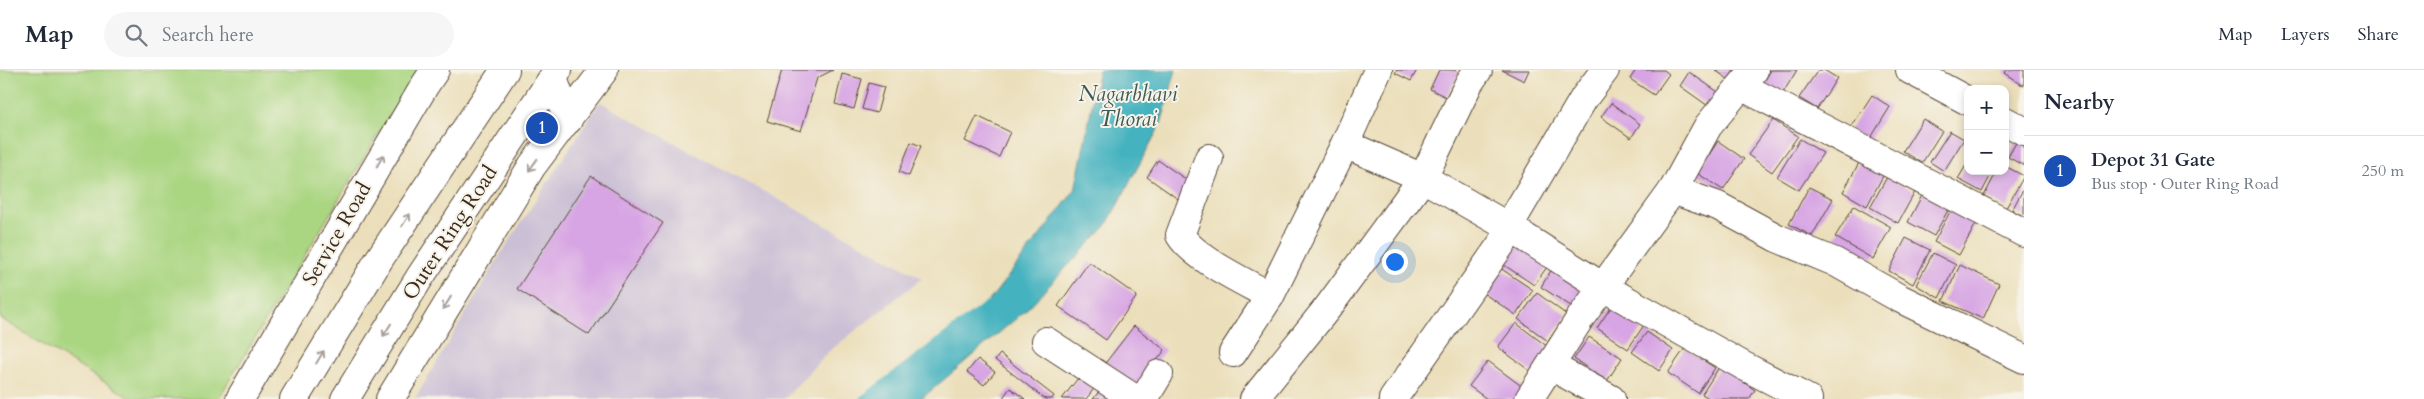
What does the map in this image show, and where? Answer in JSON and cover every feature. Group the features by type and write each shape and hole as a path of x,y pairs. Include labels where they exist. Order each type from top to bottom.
{"main road":[{"name":"Service Road","path":"240,399 424,85 435,70"},
{"name":"Outer Ring Road","path":"294,399 380,258 505,70"},
{"path":"390,399 532,166 604,70"},
{"path":"1233,353 1270,296 1378,70"},
{"path":"1254,399 1329,306 1423,178 1469,83 1478,70"},
{"path":"1393,399 1512,229 1513,219 1518,210 1584,98 1605,70"},
{"path":"1910,70 1964,99"},
{"name":"Outer Ring Road","path":"345,399 420,277 556,74"},
{"path":"556,74 568,120"},
{"path":"1529,399 1581,317 1673,190 1708,126 1748,78 2024,233"},
{"path":"2009,123 2024,130"},
{"path":"1344,144 1423,178 1512,229 1604,287 1742,365 1808,399"},
{"path":"1209,158 1180,235 1185,243 1225,271 1270,296"},
{"path":"1673,190 1718,206 1777,238 1835,262 1899,298 2024,359"},
{"path":"1046,341 1135,399"},
{"path":"1551,366 1610,399"},
{"path":"1144,399 1159,374"}],"shaded area":[{"path":"600,102 922,278 827,353 784,399 415,399 502,252"}],"green space":[{"path":"0,70 417,70 218,399 132,399 0,318"}],"water":[{"name":"Nagarbhavi Thorai","path":"1099,70 1176,70 1161,124 1106,226 1025,311 921,399 863,399 982,310 1075,190"}],"building":[{"path":"782,70 833,70 817,78 801,131 767,121"},
{"path":"1397,70 1417,70 1411,81 1395,73"},
{"path":"1439,70 1454,70 1459,73 1446,97 1430,89"},
{"path":"1502,70 1529,70 1524,81"},
{"path":"1636,70 1664,70 1669,74 1654,95 1630,79"},
{"path":"1715,70 1735,70 1728,79"},
{"path":"1771,70 1797,70 1781,96 1763,83"},
{"path":"1818,70 1824,70 1837,78 1817,109 1799,98"},
{"path":"2007,70 2024,70 2024,86 2004,73"},
{"path":"1689,72 1721,94 1711,108 1680,86"},
{"path":"842,74 862,79 854,109 835,104"},
{"path":"869,83 884,87 877,113 862,109"},
{"path":"1872,95 1890,107 1869,141 1850,129"},
{"path":"1611,103 1640,124 1631,138 1601,117"},
{"path":"977,116 1010,132 999,157 965,141"},
{"path":"1923,119 1942,131 1922,163 1903,151"},
{"path":"1773,120 1798,136 1772,172 1748,155"},
{"path":"1950,131 1964,139 1944,171 1930,162"},
{"path":"1800,139 1823,153 1799,190 1777,177"},
{"path":"2018,139 2024,142 2024,166 2009,158"},
{"path":"1718,141 1744,159 1723,190 1697,173"},
{"path":"911,142 921,146 909,176 899,172"},
{"path":"1158,160 1197,187 1185,204 1147,177"},
{"path":"1860,161 1884,174 1867,206 1843,192"},
{"path":"2009,168 2024,176 2006,208 1984,196 1995,175 2009,175"},
{"path":"1964,169 1964,175 1991,175 1982,192 1958,179"},
{"path":"591,176 663,223 589,335 517,289"},
{"path":"1887,177 1915,192 1898,223 1870,207"},
{"path":"1927,186 1953,201 1934,236 1908,222"},
{"path":"1809,187 1833,199 1812,236 1789,224"},
{"path":"2024,188 2024,214 2023,216 2012,210"},
{"path":"1854,206 1891,227 1873,259 1835,237"},
{"path":"1953,206 1978,220 1959,255 1934,242"},
{"path":"1906,238 1930,250 1913,284 1889,271"},
{"path":"1517,240 1550,263 1534,285 1501,263"},
{"path":"1933,253 1956,265 1939,298 1916,285"},
{"path":"1089,262 1137,296 1106,340 1058,306"},
{"path":"1960,265 1999,284 1983,319 1943,301"},
{"path":"1500,268 1533,290 1516,315 1483,293"},
{"path":"1552,269 1586,291 1574,308 1541,287"},
{"path":"1537,293 1567,315 1548,341 1518,319"},
{"path":"1613,304 1644,325 1628,349 1597,328"},
{"path":"1516,323 1552,350 1534,374 1498,347"},
{"path":"1134,326 1165,350 1134,390 1103,366"},
{"path":"1647,332 1673,350 1659,371 1632,352"},
{"path":"1589,337 1622,358 1607,381 1574,359"},
{"path":"1685,348 1715,368 1698,393 1668,373"},
{"path":"1000,354 1054,396 1052,399 1045,399 995,360"},
{"path":"978,359 995,372 984,385 967,372"},
{"path":"1488,361 1524,388 1516,399 1487,399 1469,386"},
{"path":"1720,366 1755,390 1749,399 1710,399 1702,394"},
{"path":"1085,369 1100,381 1086,399 1062,399"},
{"path":"1106,383 1127,399 1093,399"},
{"path":"1010,388 1025,399 1002,399"}],"waterway":[{"name":"Nagarbhavi Thorai","path":"863,399 987,305"}],"place":[{"name":"Depot 31 Gate","path":"542,128"}]}
